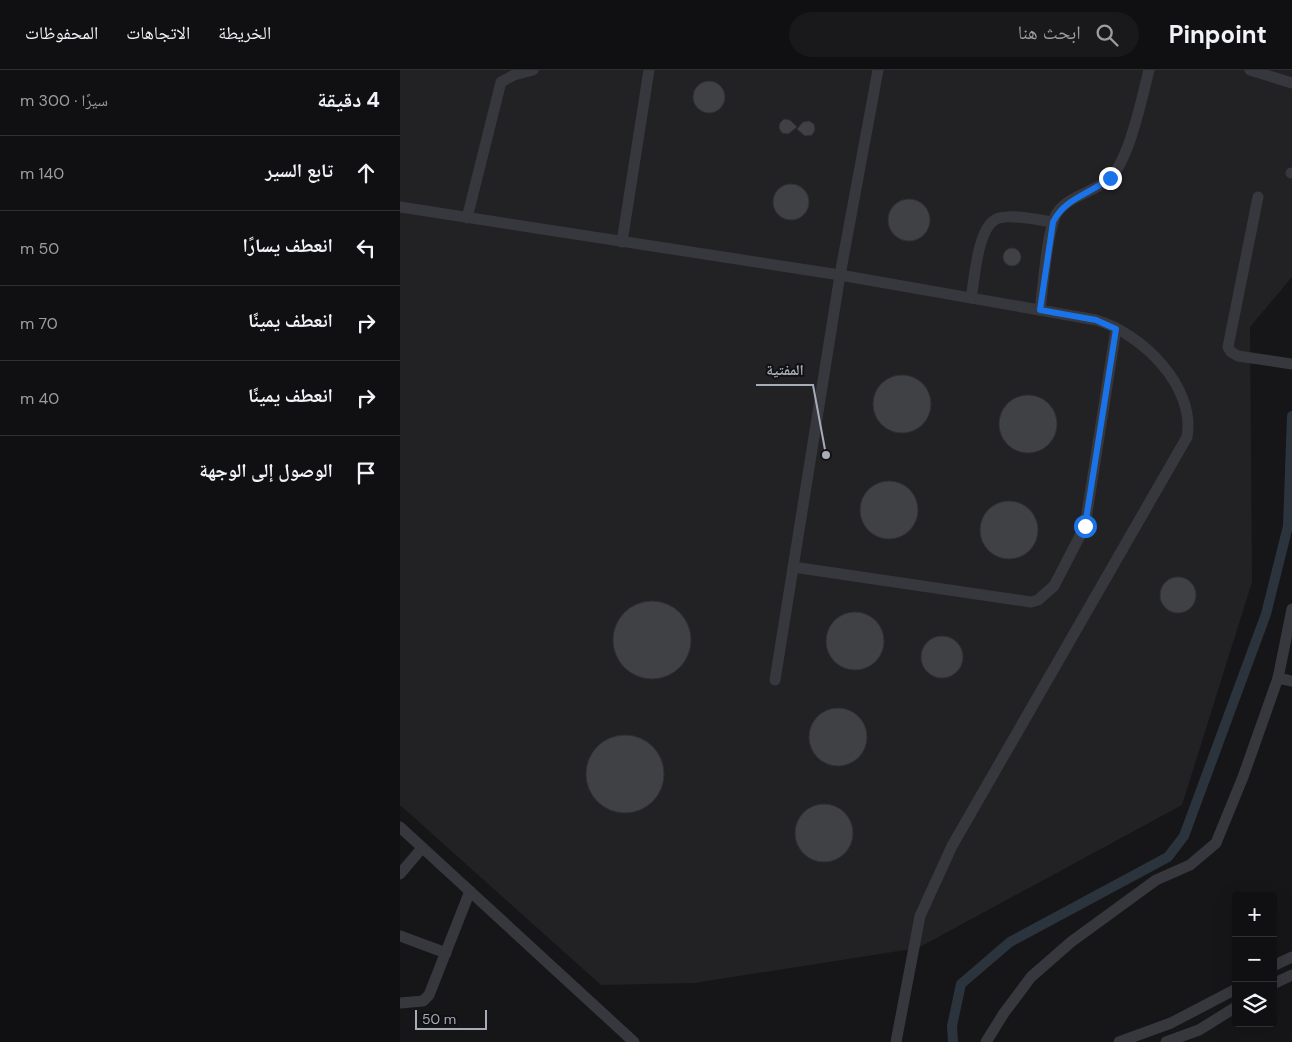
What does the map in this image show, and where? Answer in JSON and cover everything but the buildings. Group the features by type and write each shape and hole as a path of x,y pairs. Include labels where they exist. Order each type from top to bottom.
{"street":[{"path":"467,218 501,82 514,75 533,70"},
{"path":"622,242 649,70"},
{"path":"775,680 840,276 878,70"},
{"path":"1040,310 1053,222 1065,205 1100,186 1118,169 1135,122 1149,70"},
{"path":"1250,70 1292,83"},
{"path":"1258,197 1228,347 1231,352 1238,356 1289,363"},
{"path":"400,207 840,276 1096,320 1116,329 1138,344 1170,372 1183,395 1188,412 1189,424 1186,437 952,846 920,916 896,1042"},
{"path":"971,298 983,233 991,222 1006,218 1053,222"},
{"path":"793,567 1031,602 1038,600 1054,586 1085,526 1116,329"},
{"path":"986,1042 1004,1013 1031,977 1071,942 1156,880 1190,865 1216,843 1243,777 1278,678 1292,609"},
{"path":"1278,678 1292,681"},
{"path":"400,827 470,890 546,964 634,1042"},
{"path":"400,874 422,848"},
{"path":"400,1003 417,1002 427,998 470,890"},
{"path":"400,936 446,953"},
{"path":"1277,964 1292,957"},
{"path":"1277,982 1292,975"},
{"path":"1119,1042 1146,1038 1232,991"},
{"path":"1166,1042 1199,1030 1232,1009"},
{"path":"1197,1042 1199,1030"}],"shaded area":[{"path":"400,70 1292,70 1292,277 1250,327 1252,582 1182,805 918,948 694,983 601,985 400,805"}],"waterway":[{"path":"953,1042 952,1026 961,984 1010,942 1168,857 1184,836 1266,614 1288,526 1292,416"}],"place":[{"name":"المفتية","path":"826,455"}],"route":[{"path":"1085,526 1116,329 1109,324 1096,320 1040,310 1053,222 1057,213 1073,198 1100,186 1110,178"}]}
